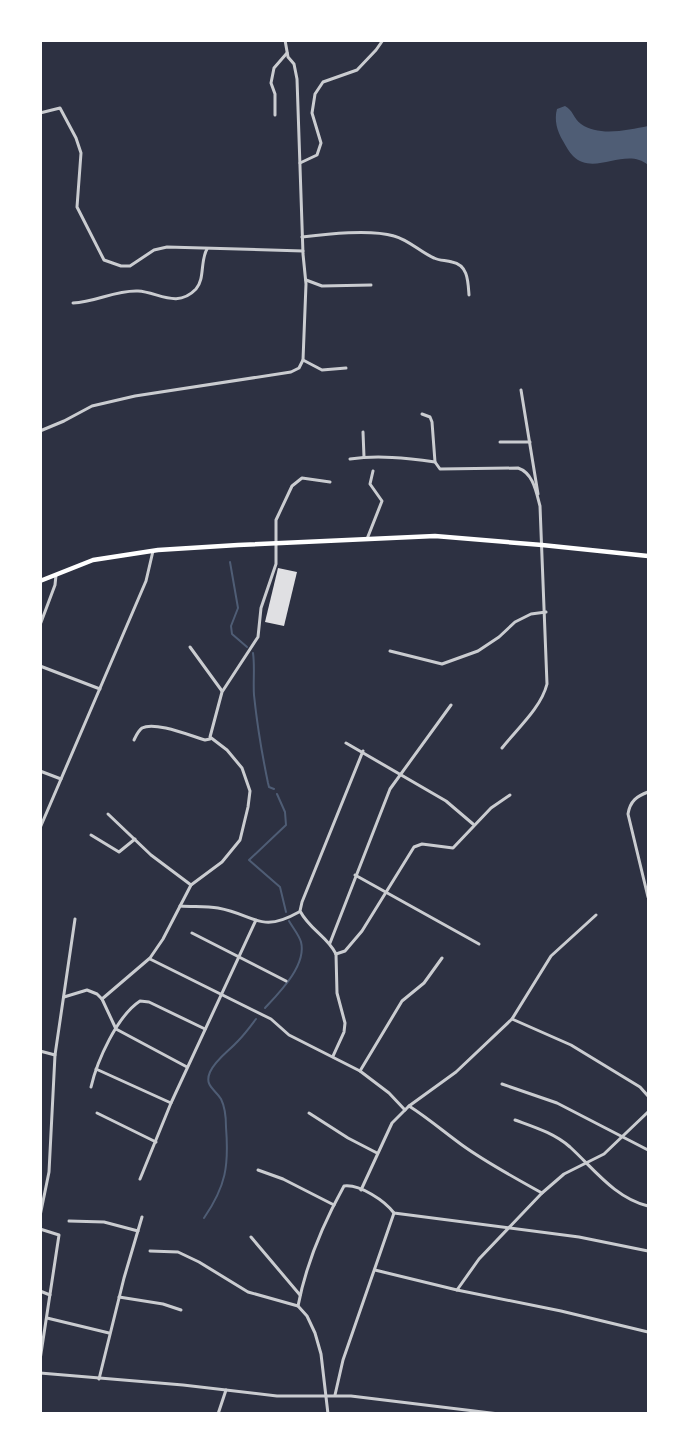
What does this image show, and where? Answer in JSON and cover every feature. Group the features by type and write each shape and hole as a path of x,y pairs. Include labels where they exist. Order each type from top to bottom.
{"main road":[{"path":"40,581 93,560 153,551 435,536 542,544 648,556"}],"street":[{"path":"40,431 92,406 135,396 291,372 299,368 303,360 306,280 302,237 297,79 294,64 288,57 285,40"},
{"path":"300,163 317,155 321,143 312,113 315,94 323,82 357,70 383,40"},
{"path":"275,116 275,94 271,83 274,68 287,53"},
{"path":"40,113 60,108 76,138 81,153 77,207 104,260 130,266 161,248 303,251"},
{"path":"302,237 348,233 394,236 413,244 432,258 463,267 466,271 470,295"},
{"path":"73,303 94,301 129,291 141,291 173,299 183,297 196,289 201,280 203,255 207,249"},
{"path":"306,280 321,286 370,285"},
{"path":"303,360 322,370 346,368"},
{"path":"502,747 545,694 547,684 546,612 540,506 521,390"},
{"path":"422,414 430,417 432,422 435,462 440,470 518,468 526,471 538,496"},
{"path":"363,432 364,457"},
{"path":"500,442 530,442"},
{"path":"350,459 402,458 435,462"},
{"path":"367,540 382,501 370,484 373,471"},
{"path":"211,739 222,692 258,637 261,608 276,564 276,520 292,486 302,478 330,482"},
{"path":"40,828 146,581 153,551"},
{"path":"40,625 55,585 56,574"},
{"path":"390,651 442,664 478,651 499,638 515,622 531,614 546,612"},
{"path":"190,647 222,692"},
{"path":"40,666 100,689"},
{"path":"330,943 390,789 451,705"},
{"path":"102,999 150,958 163,939 191,885 222,862 240,840 250,791 242,768 227,750 211,739 205,740 171,729 148,726 139,731 134,740"},
{"path":"346,743 446,801 474,825"},
{"path":"332,1057 344,1032 345,1023 337,993 336,954 330,943 313,930 300,911 363,751"},
{"path":"40,771 62,779"},
{"path":"648,792 632,801 628,814 648,897"},
{"path":"336,954 345,951 362,931 414,846 422,844 453,848 491,808 510,795"},
{"path":"108,814 151,855 191,885"},
{"path":"91,835 119,852 135,839"},
{"path":"356,875 479,944"},
{"path":"180,906 218,908 268,924 283,921 300,911"},
{"path":"361,1190 392,1123 409,1106 456,1072 512,1019 559,946 596,915"},
{"path":"40,1216 49,1172 55,1055 75,920"},
{"path":"140,1179 187,1067 256,920"},
{"path":"192,933 286,981"},
{"path":"150,958 271,1019 289,1035 360,1071 389,1093 405,1110"},
{"path":"360,1071 402,1001 424,983 442,958"},
{"path":"64,997 87,990 98,994 116,1029 187,1067"},
{"path":"92,1087 96,1069 116,1029 136,1004 143,1000 205,1029"},
{"path":"512,1019 571,1046 640,1087 648,1096"},
{"path":"40,1051 55,1055"},
{"path":"96,1069 171,1103"},
{"path":"502,1084 557,1103 590,1118 648,1150"},
{"path":"409,1106 463,1146 542,1193"},
{"path":"457,1290 478,1259 542,1193 564,1174 604,1154 648,1112"},
{"path":"97,1113 156,1142"},
{"path":"309,1113 377,1153"},
{"path":"515,1120 553,1135 569,1146 597,1175 617,1191 648,1206"},
{"path":"258,1170 283,1179 334,1205"},
{"path":"298,1306 303,1281 334,1205 344,1186 349,1185 382,1202 394,1214 579,1237 648,1251"},
{"path":"335,1395 343,1360 394,1214"},
{"path":"99,1379 142,1217"},
{"path":"69,1221 104,1222 138,1231"},
{"path":"40,1229 59,1234 40,1360"},
{"path":"251,1237 300,1295"},
{"path":"150,1251 178,1252 248,1292 298,1306 307,1316 321,1353 328,1413"},
{"path":"375,1270 648,1332"},
{"path":"40,1291 50,1294"},
{"path":"119,1297 182,1310"},
{"path":"47,1318 110,1333"},
{"path":"40,1373 183,1385 277,1396 335,1395 499,1413"},
{"path":"218,1413 226,1390"}],"water":[{"path":"565,106 581,124 596,130 614,131 648,126 648,165 639,160 630,159 590,164 581,162 569,151 557,125 557,109"}],"building":[{"path":"278,568 297,572 284,626 265,622"}],"waterway":[{"path":"230,562 238,608 231,626 232,634 247,647"},
{"path":"253,653 258,728 269,787 274,789"},
{"path":"277,794 285,812 286,825 249,860 280,887 286,912"},
{"path":"265,1008 290,978 300,960 301,942 289,921"},
{"path":"204,1218 221,1185 227,1153 224,1109 221,1099 209,1084 210,1072 256,1019"}]}
